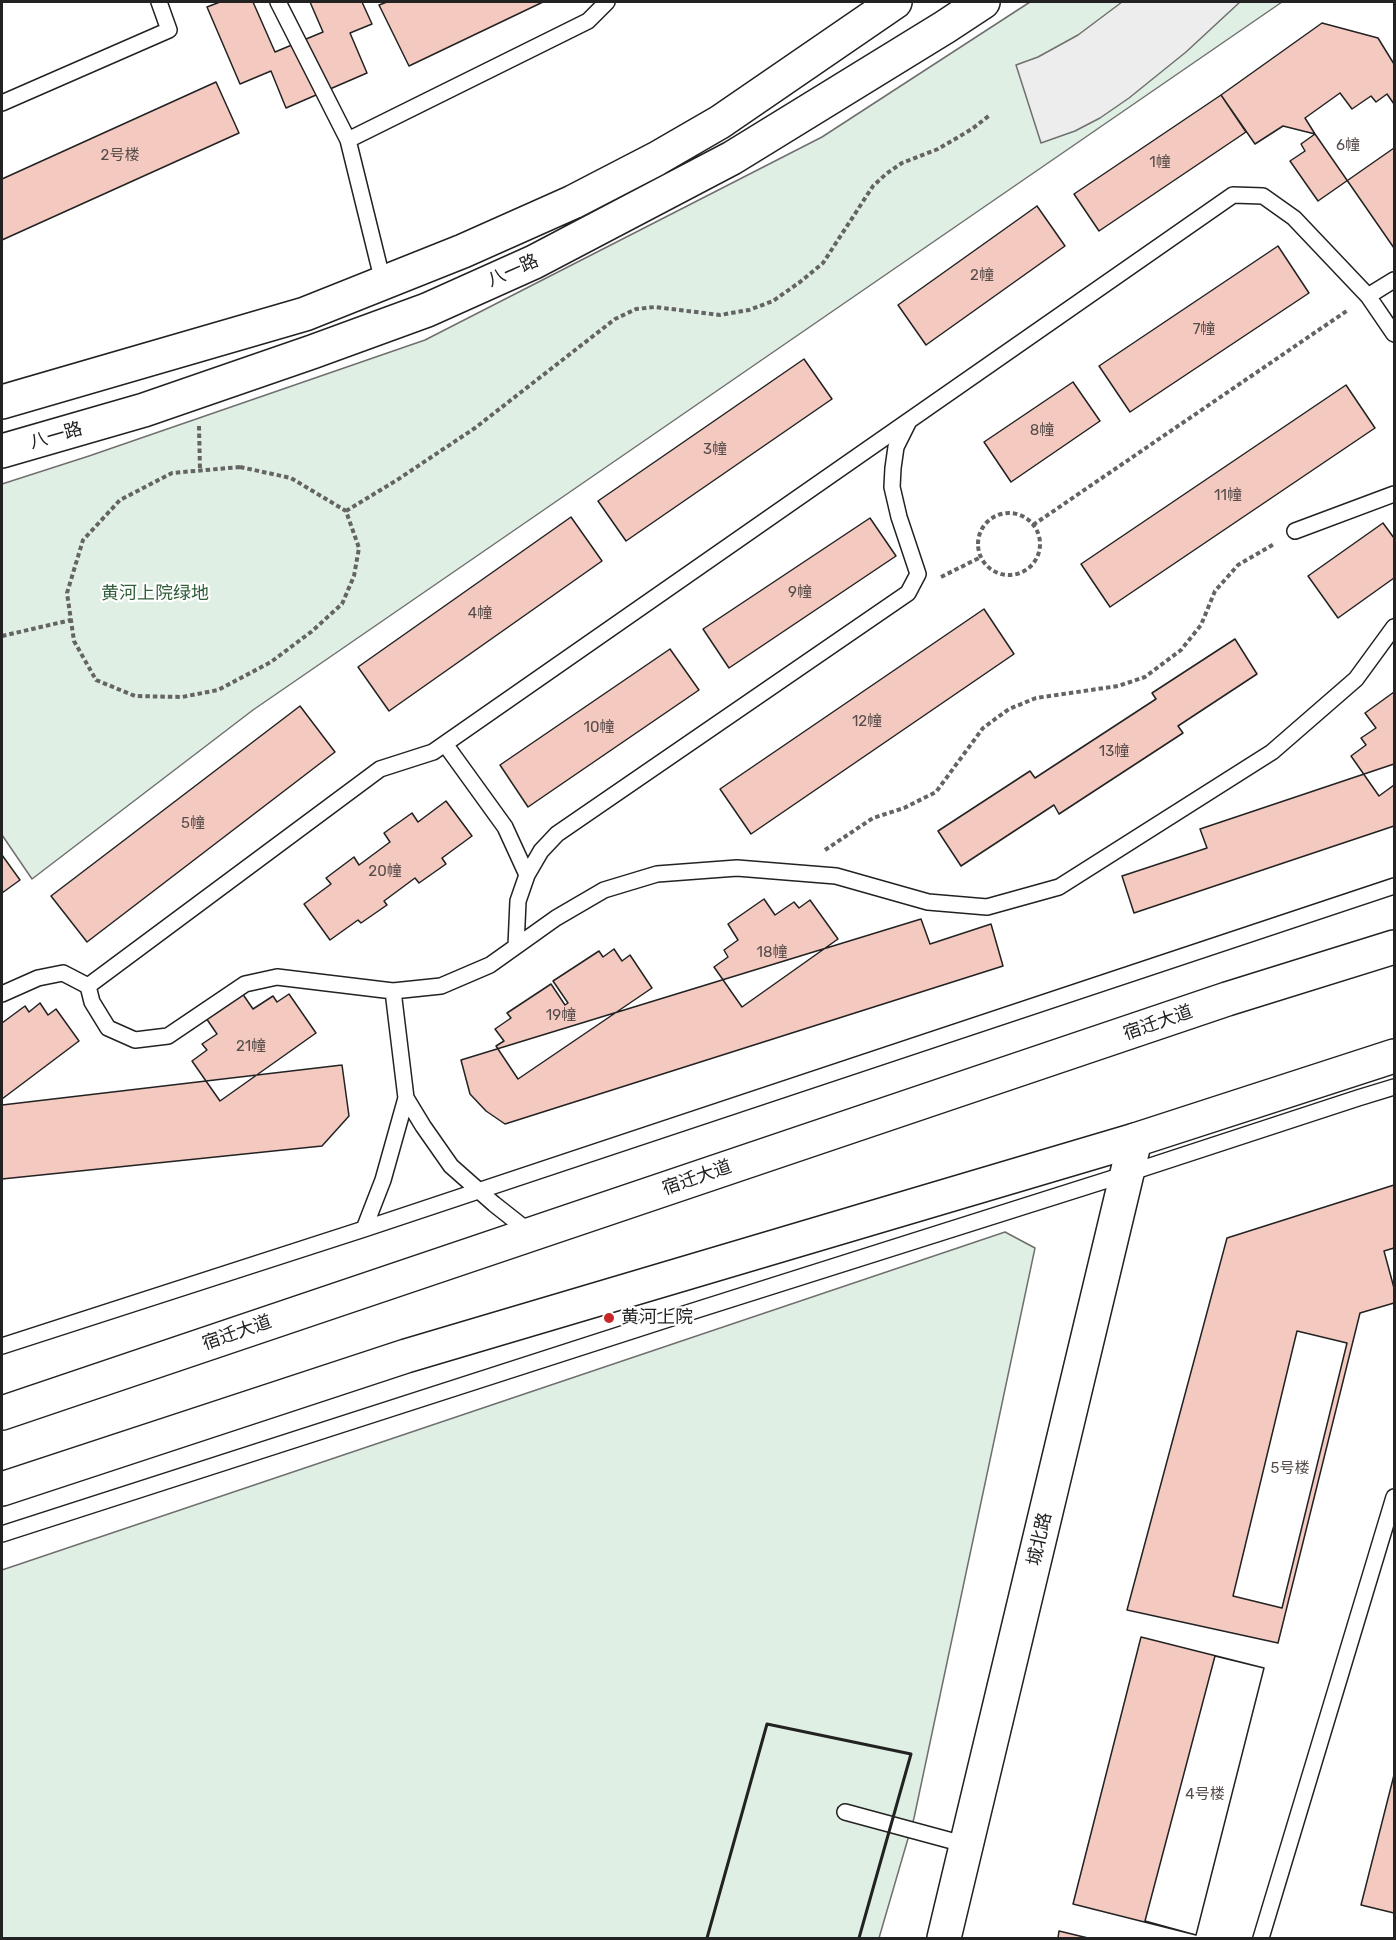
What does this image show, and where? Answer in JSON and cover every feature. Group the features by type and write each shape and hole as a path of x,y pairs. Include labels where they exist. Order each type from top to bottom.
{"main road":[{"path":"2,402 305,314 463,250 573,202 656,159 720,122 895,2"},
{"name":"八一路","path":"2,451 144,410 427,310 534,262 732,158 983,2"},
{"name":"宿迁大道","path":"2,1413 1227,999 1395,947"},
{"path":"2,1489 406,1356 1135,1140 1395,1056"},
{"name":"城北路","path":"944,1938 1135,1140"}],"lane":[{"path":"2,103 170,30 159,2"},
{"path":"278,2 348,140 383,282"},
{"path":"348,140 588,21 607,2"},
{"path":"88,986 380,769 434,752 1233,195 1263,196 1294,218 1368,296 1395,334"},
{"path":"1368,296 1395,280"},
{"path":"516,946 518,901 527,875 542,851 557,834 908,593 918,574 899,517 892,487 896,447 909,421"},
{"path":"1295,531 1395,494"},
{"path":"2,994 38,978 63,973 88,986 92,1002 108,1028 135,1041 168,1036 245,984 277,977 393,991 441,986 490,965 556,918 604,890 657,874 737,868 836,876 928,902 987,907 1059,887 1272,752 1356,679 1395,627"},
{"path":"445,744 505,827 527,875"},
{"path":"2,1346 364,1229 1395,886"},
{"path":"364,1229 383,1180 406,1098 393,991"},
{"path":"2,1534 1395,1088"},
{"path":"406,1098 451,1166 532,1234"},
{"path":"1261,1938 1395,1497"},
{"path":"845,1812 967,1845"}],"path":[{"path":"346,511 475,428 615,319 636,309 655,307 720,315 749,310 773,301 823,263 873,186 886,174 902,163 938,149 972,129 990,115"},
{"path":"1033,525 1368,296"},
{"path":"199,391 200,470"},
{"path":"240,466 291,478 346,511 359,548 354,576 342,604 311,632 271,662 218,690 182,698 135,696 96,680 74,641 67,593 83,540 120,500 172,473 240,466"},
{"path":"1017,514 1026,518 1033,525 1040,544 1033,564 1025,571 1005,575 987,566 978,547 979,537 989,521 998,516 1017,514"},
{"path":"806,874 825,849 842,837 873,818 904,808 936,792 983,728 1009,709 1036,698 1118,686 1145,677 1181,650 1201,625 1215,591 1238,565 1295,531"},
{"path":"2,636 71,620"}],"green space":[{"name":"黄河上院绿地","path":"1030,2 1282,2 253,710 32,879 2,835 2,484 425,340 822,137"},
{"path":"1005,1232 1035,1248 914,1818 879,1938 2,1938 2,1570"}],"shaded area":[{"path":"1122,2 1240,2 1186,52 1129,98 1100,118 1075,131 1041,143 1016,65 1038,57 1078,35"}],"building":[{"path":"220,2 253,2 275,52 323,32 310,2 362,2 372,24 350,33 367,73 286,108 271,71 240,84 207,7"},
{"path":"387,2 543,2 409,66 379,5"},
{"path":"1322,23 1378,38 1394,64 1394,248 1315,134 1283,126 1255,144 1221,95"},
{"path":"216,82 239,133 2,240 2,179"},
{"path":"1340,93 1352,109 1371,96 1376,102 1387,94 1394,104 1394,148 1318,201 1290,161 1305,151 1301,144 1315,134 1305,118"},
{"path":"1221,95 1246,132 1099,231 1074,194"},
{"path":"1037,206 1065,246 926,345 898,305"},
{"path":"1278,246 1309,293 1130,412 1099,366"},
{"path":"804,359 832,399 626,541 598,501"},
{"path":"1073,382 1100,421 1011,482 984,442"},
{"path":"1346,385 1375,428 1110,607 1081,564"},
{"path":"571,517 602,561 389,711 358,667"},
{"path":"870,518 896,556 729,668 703,629"},
{"path":"1383,523 1394,538 1394,578 1338,618 1308,576"},
{"path":"984,609 1014,654 751,834 720,789"},
{"path":"1235,639 1257,674 1178,726 1183,733 1059,814 1054,805 961,866 938,831 1030,771 1035,778 1156,699 1152,693"},
{"path":"670,649 699,690 528,807 500,765"},
{"path":"1394,692 1394,785 1379,796 1351,756 1366,745 1361,738 1376,728 1365,713"},
{"path":"300,706 335,752 87,942 51,896"},
{"path":"1394,764 1394,826 1134,913 1122,876 1207,848 1200,829"},
{"path":"446,801 472,836 442,858 446,864 419,883 415,878 384,901 387,905 361,923 358,920 330,940 304,904 331,884 326,878 354,857 359,865 390,842 384,833 412,813 418,822"},
{"path":"2,855 20,880 2,893"},
{"path":"764,899 775,915 794,902 799,908 810,900 838,939 742,1007 714,967 728,957 724,950 738,940 728,924"},
{"path":"921,919 930,944 991,924 1003,966 505,1124 486,1111 470,1094 461,1060"},
{"path":"614,949 622,961 630,955 652,988 518,1079 496,1046 504,1041 495,1029 511,1018 507,1013 551,984 565,1005 568,1003 553,981 599,951 603,957"},
{"path":"242,993 253,1009 273,996 277,1002 289,994 316,1033 220,1101 192,1061 207,1050 202,1044 217,1034 206,1018"},
{"path":"40,1003 48,1015 56,1009 79,1041 2,1099 2,1023 25,1006 29,1012"},
{"path":"342,1065 349,1116 322,1146 2,1179 2,1105"},
{"path":"1394,1185 1394,1303 1360,1313 1278,1643 1127,1610 1227,1238"},
{"path":"1394,1248 1394,1288 1384,1251"},
{"path":"1297,1331 1347,1343 1282,1608 1233,1596"},
{"path":"1141,1637 1264,1668 1196,1935 1073,1904"},
{"path":"1215,1656 1264,1668 1196,1935 1145,1921"},
{"path":"1394,1775 1394,1913 1361,1905"},
{"path":"1059,1931 1088,1938 1058,1938"}],"wall":[{"path":"707,1938 767,1724 911,1754 859,1938"}],"place":[{"name":"黄河上院","path":"609,1318"}]}
